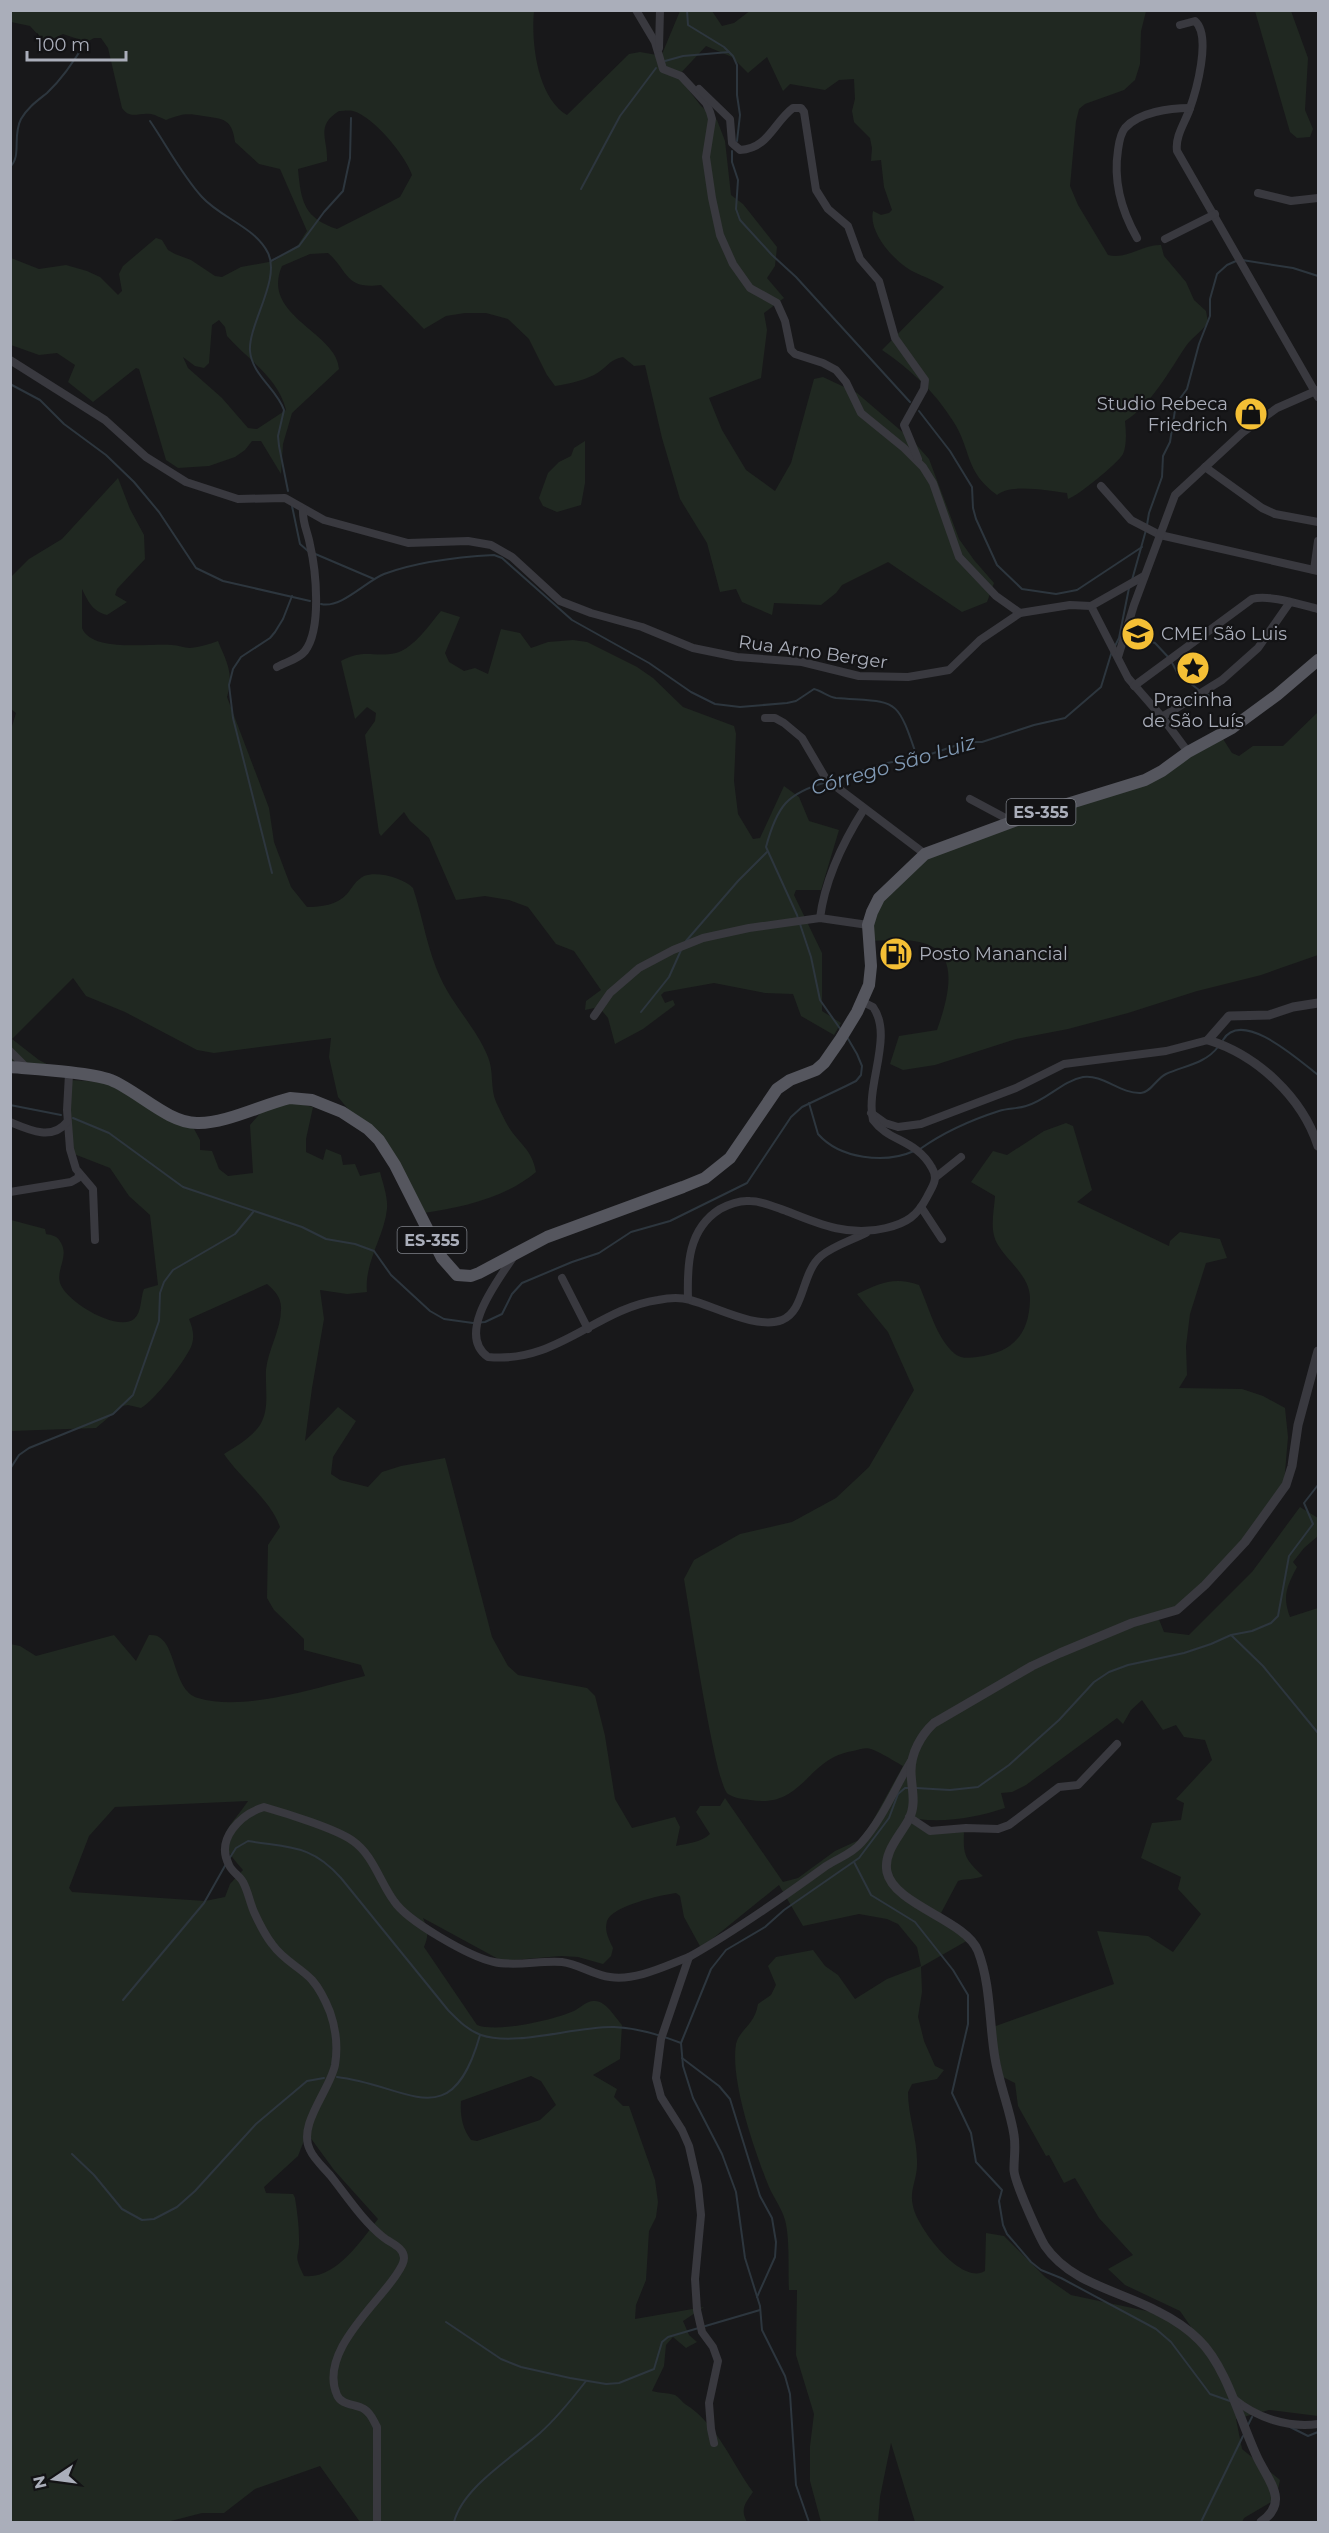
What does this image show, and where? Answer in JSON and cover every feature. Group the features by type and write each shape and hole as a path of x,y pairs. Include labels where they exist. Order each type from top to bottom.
{"main road":[{"name":"ES-355","path":"10,1067 107,1079 125,1086 178,1120 195,1123 212,1121 290,1098 302,1097 324,1104 368,1129 386,1148 429,1235 450,1270 457,1275 471,1276 514,1256 547,1237 710,1175 730,1158 777,1089 790,1080 816,1070 824,1063 840,1040 863,1002 869,985 871,966 868,926 872,912 879,898 925,854 1012,822 1145,780 1188,752 1232,728 1277,695 1318,660"}],"street":[{"path":"636,10 659,52"},
{"path":"660,10 659,52 663,69 677,73 706,103 710,112 712,119 706,157 712,198 720,235 733,264 750,288 777,303 785,321 791,350 795,354 836,370 846,382 861,413 920,463"},
{"path":"1118,657 1157,533 1175,495 1242,433 1277,408 1317,392 1177,151 1177,139 1190,108 1202,61 1202,30 1195,21 1180,25"},
{"path":"692,87 696,87 727,114 731,123 732,143 740,150 746,150 765,140 793,108 801,108 804,112 816,190 828,209 848,226 860,259 879,280 895,338 925,380 924,389 904,425 920,463 933,483 959,557 996,596 1020,613"},
{"path":"1137,238 1127,220 1116,179 1122,134 1129,124 1151,114 1190,108"},
{"path":"1258,193 1291,201 1318,198"},
{"path":"1165,239 1215,214"},
{"name":"Rua Arno Berger","path":"10,360 105,420 146,457 172,475 228,497 238,499 285,498 324,520 408,543 468,541 491,545 512,557 560,601 591,613 642,627 693,648 737,657 802,662 859,676 908,677 949,670 980,640 1020,613 1070,605 1091,606"},
{"path":"1205,467 1262,508 1275,514 1318,522"},
{"path":"1101,486 1128,517 1157,533 1316,571 1318,541"},
{"path":"277,667 301,655 307,649 312,633 316,596 310,544 302,520 303,509"},
{"path":"1144,576 1091,606 1134,686 1162,717 1188,752"},
{"path":"1134,686 1252,599 1259,597 1318,609"},
{"path":"1162,717 1222,680 1258,648 1290,602"},
{"path":"765,718 780,719 795,731 813,755 826,779 925,854"},
{"path":"970,799 1012,822"},
{"path":"820,918 835,864 846,837 864,809"},
{"path":"594,1016 610,993 622,981 654,959 703,938 750,928 820,918 868,926"},
{"path":"863,1002 873,1007 880,1025 881,1038 872,1090 871,1113 877,1126 910,1143 923,1154 936,1177"},
{"path":"1208,1040 1223,1020 1233,1014 1263,1016 1293,1007 1318,1003"},
{"path":"871,1113 885,1123 898,1127 921,1124 1016,1088 1057,1066 1166,1051 1208,1040 1240,1052 1257,1063 1290,1098 1310,1126 1318,1146"},
{"path":"10,1051 28,1069"},
{"path":"69,1074 67,1122 70,1149 79,1174 88,1181 93,1189 96,1240"},
{"path":"10,1122 41,1133 59,1129 67,1122"},
{"path":"514,1256 483,1303 476,1337 479,1347 488,1357 519,1357 542,1352 644,1303 671,1298 688,1299 743,1317 779,1322 788,1318 796,1308 807,1275 821,1256 866,1233 909,1221 921,1207 936,1177 961,1157"},
{"path":"10,1191 71,1182 78,1178 79,1174"},
{"path":"688,1299 688,1262 697,1234 712,1214 735,1202 750,1201 770,1205 830,1227 866,1233"},
{"path":"921,1207 942,1239"},
{"path":"562,1278 588,1329"},
{"path":"377,2523 377,2427 370,2414 362,2408 341,2401 336,2394 334,2373 339,2352 349,2334 379,2300 401,2268 405,2260 404,2254 382,2237 368,2222 310,2150 307,2129 334,2067 337,2046 335,2029 329,2009 312,1980 287,1962 271,1943 254,1912 245,1885 239,1875 229,1867 226,1856 230,1833 242,1817 264,1807 338,1833 353,1841 363,1850 399,1909 445,1940 471,1954 493,1962 508,1964 562,1962 610,1977 641,1974 689,1957 798,1888 825,1866 855,1849 886,1806 923,1735 934,1723 1032,1666 1132,1623 1177,1610 1205,1585 1245,1542 1282,1494 1292,1466 1298,1425 1318,1351"},
{"path":"909,1818 930,1831 966,1828 998,1829 1009,1825 1059,1787 1078,1785 1118,1744"},
{"path":"912,1760 913,1798 909,1818 886,1859 888,1876 897,1889 963,1934 973,1942 978,1950 995,2058 1014,2137 1015,2176 1045,2246 1069,2270 1158,2311 1199,2341 1215,2363 1233,2398 1250,2442 1277,2497 1272,2513 1262,2523"},
{"path":"689,1957 661,2039 656,2078 664,2103 685,2136 698,2186 701,2215 694,2278 702,2332 713,2347 718,2361 709,2403 714,2443"},
{"path":"1233,2398 1266,2419 1318,2424"}],"shaded area":[{"path":"751,10 1146,11 1141,31 1140,64 1135,80 1124,90 1085,104 1079,109 1070,186 1078,205 1108,255 1128,254 1154,245 1161,245 1164,256 1186,282 1194,300 1206,311 1208,322 1186,346 1144,406 1125,421 1125,446 1120,458 1088,486 1068,499 1067,493 1030,489 1011,489 997,495 986,486 974,469 959,432 938,400 912,373 882,350 944,287 898,261 884,246 874,228 873,211 881,215 892,210 884,187 881,160 871,161 870,138 854,122 852,111 855,99 854,79 839,80 825,90 790,84 783,91 767,57 748,73 732,57 706,46 678,76 701,106 717,120 725,141 731,195 743,204 777,247 775,266 767,278 784,298 764,313 767,330 761,378 709,398 722,430 746,470 775,491 791,463 814,379 823,377 857,393 913,441 929,459 959,539 994,583 987,602 962,612 888,562 842,585 821,605 774,603 772,615 742,602 736,589 720,592 707,543 680,499 662,438 645,365 634,366 623,357 614,360 589,377 555,386 529,339 508,319 486,313 465,313 446,316 424,329 381,285 369,286 354,282 328,253 310,254 282,266 278,283 281,298 290,311 326,344 335,356 339,369 292,413 283,444 281,474 261,441 252,441 235,457 209,466 178,468 166,460 139,369 136,368 93,402 68,382 75,365 57,353 39,355 11,345 11,258 39,269 66,265 87,271 100,277 118,295 122,291 119,274 123,266 156,238 162,240 168,250 191,260 215,276 222,277 241,267 274,261 298,245 307,231 280,169 259,164 235,142 232,128 225,121 192,115 180,115 166,120 151,114 128,114 122,108 108,48 101,38 94,38 87,42 63,34 48,41 41,38 30,26 11,22 10,11 534,11 535,53 538,68 549,96 567,115 629,54 640,52 657,55 660,59 680,11 712,11 722,26 734,23","holes":["339,111 353,111 370,120 396,148 412,175 400,197 337,229 317,220 306,207 298,169 327,161 325,128 327,122","219,320 225,327 227,336 269,378 282,398 286,410 257,429 248,428 222,398 188,368 183,357 195,366 204,368 209,363 212,325"]},
{"path":"1255,11 1291,11 1308,58 1305,110 1313,129 1310,137 1297,138 1290,132"},
{"path":"585,441 585,483 581,505 557,512 543,506 539,498 548,473 559,462 571,456 574,448"},
{"path":"118,478 130,509 144,535 145,559 117,589 115,595 127,602 107,615 94,608 82,589 82,628 88,636 109,644 172,645 190,648 218,641 230,675 227,697 269,808 274,842 291,887 307,907 323,906 338,901 364,876 376,874 390,876 413,888 432,957 441,979 483,1047 490,1062 496,1102 508,1126 528,1152 534,1164 536,1172 511,1189 454,1208 424,1213 407,1180 338,1097 329,1057 331,1038 214,1053 197,1050 125,1012 86,996 73,978 12,1039 39,1060 58,1070 11,1064 10,733 16,713 11,709 11,577 29,559 62,539"},
{"path":"441,611 460,617 445,653 449,662 464,671 475,668 488,674 501,629 520,633 531,648 548,642 573,640 587,642 637,667 653,678 683,707 734,726 736,734 734,781 738,814 753,839 760,838 784,786 799,797 809,821 839,830 821,890 796,890 794,895 822,953 822,1011 841,1023 834,1035 801,1016 793,994 765,993 714,983 664,992 661,995 665,1003 673,1000 675,1005 643,1029 615,1044 608,1018 599,1007 585,1010 586,1001 601,990 574,951 556,944 528,907 509,900 485,896 456,900 429,838 410,821 404,812 381,836 365,735 375,721 376,713 367,707 355,719 341,661 356,655 402,651 421,635"},
{"path":"1318,712 1318,955 1261,975 1197,991 1068,1029 1016,1039 935,1065 903,1070 890,1064 899,1036 937,1030 947,997 948,973 946,962 940,953 924,943 899,940 867,941 872,913 929,857 1160,774 1223,739 1232,753 1239,756 1253,746 1283,746"},
{"path":"71,1080 103,1082 193,1127 200,1140 200,1150 212,1151 219,1169 228,1176 253,1173 250,1125 263,1110 291,1102 313,1107 306,1139 306,1152 323,1160 326,1149 341,1155 343,1165 355,1164 360,1176 380,1172 387,1209 368,1271 367,1292 347,1294 320,1290 324,1319 305,1441 338,1407 356,1421 333,1457 331,1474 340,1480 368,1487 382,1472 445,1458 492,1637 508,1666 518,1675 587,1688 595,1696 605,1736 615,1799 632,1828 675,1817 680,1827 676,1846 698,1841 710,1834 696,1812 700,1806 720,1806 725,1798 783,1882 798,1878 835,1851 859,1840 871,1824 903,1766 874,1750 862,1749 837,1755 782,1797 768,1801 750,1800 728,1794 716,1761 684,1579 694,1560 740,1534 792,1522 836,1498 869,1467 914,1390 888,1332 857,1294 887,1282 902,1281 919,1285 938,1331 957,1356 969,1358 989,1355 1008,1347 1022,1333 1026,1324 1029,1313 1029,1292 1023,1277 995,1240 993,1221 995,1196 971,1182 993,1151 1007,1155 1044,1131 1066,1123 1073,1126 1092,1190 1077,1202 1169,1246 1170,1241 1180,1232 1220,1239 1227,1258 1206,1263 1190,1314 1186,1346 1187,1375 1179,1388 1242,1389 1263,1396 1285,1408 1288,1437 1284,1484 1207,1587 1158,1617 1164,1632 1189,1635 1252,1572 1300,1507 1318,1518 1318,1536 1293,1562 1297,1567 1288,1586 1286,1603 1290,1617 1318,1608 1318,2416 1269,2410 1236,2419 1242,2449 1280,2480 1276,2499 1244,2518 1242,2522 915,2522 891,2443 880,2497 878,2522 821,2522 810,2481 810,2446 814,2414 796,2355 797,2290 789,2290 787,2227 763,2172 745,2116 737,2077 736,2044 754,2017 758,2004 771,1995 776,1985 768,1966 776,1957 813,1950 825,1966 838,1975 855,1999 887,1979 921,1966 917,1947 898,1924 887,1919 859,1914 803,1926 779,1885 701,1948 684,1917 680,1896 676,1893 627,1906 607,1921 607,1932 613,1948 611,1956 603,1964 578,1957 561,1956 502,1961 423,1918 427,1933 424,1947 477,2025 498,2027 526,2024 565,2015 586,2003 595,2001 607,2006 622,2025 620,2059 593,2075 617,2089 614,2097 623,2106 629,2106 655,2180 658,2202 656,2217 649,2231 646,2280 636,2305 635,2319 704,2307 683,2321 689,2335 697,2342 686,2348 673,2337 666,2345 664,2366 652,2391 676,2396 715,2433 753,2492 744,2507 747,2522 360,2522 320,2466 255,2489 224,2513 202,2513 167,2522 11,2522 10,1644 20,1646 36,1656 114,1635 136,1661 149,1635 158,1637 165,1642 178,1674 189,1693 198,1698 217,1702 238,1702 282,1696 365,1676 361,1665 304,1650 304,1639 274,1610 267,1598 268,1545 280,1527 263,1498 224,1454 252,1434 260,1425 265,1412 266,1370 281,1315 281,1303 275,1291 267,1284 189,1319 193,1333 191,1347 169,1380 141,1408 122,1406 96,1428 11,1431 11,1220 45,1229 46,1234 58,1239 64,1253 60,1283 64,1291 93,1313 116,1322 134,1319 140,1309 144,1289 158,1285 150,1215 129,1196 110,1168 74,1154 69,1122","holes":["1142,1700 1163,1730 1176,1725 1184,1737 1205,1740 1212,1760 1176,1799 1184,1803 1181,1820 1152,1823 1141,1858 1181,1877 1178,1889 1201,1914 1173,1952 1148,1936 1097,1931 1114,1984 993,2027 1003,2077 1015,2083 1018,2106 1046,2156 1049,2155 1064,2183 1075,2178 1099,2218 1133,2255 1108,2269 1125,2285 1180,2311 1191,2327 1170,2316 1071,2295 1045,2277 1004,2236 986,2233 985,2271 975,2273 965,2270 953,2263 931,2240 916,2216 912,2201 917,2156 908,2092 912,2084 937,2079 944,2070 935,2066 924,2041 918,2017 922,1992 921,1967 970,1939 941,1913 958,1881 983,1876 966,1856 964,1831 939,1832 929,1828 918,1819 962,1818 1005,1808 1001,1793 1012,1792 1026,1785 1117,1718 1123,1724 1131,1710","248,1801 225,1834 227,1849 243,1870 230,1884 225,1897 205,1901 72,1892 69,1888 89,1836 115,1807","531,2076 541,2081 556,2105 540,2120 477,2141 471,2140 466,2131 461,2116 461,2101","307,2133 334,2170 378,2219 364,2238 337,2266 315,2276 304,2276 298,2263 299,2228 293,2194 266,2193 264,2187 298,2156"]}],"waterway":[{"path":"687,10 688,25 724,47 733,56 737,65 740,115 737,141"},
{"path":"10,167 16,157 17,132 21,119 29,108 58,81 86,41"},
{"path":"665,61 683,56 729,52"},
{"path":"581,189 620,116 656,68"},
{"path":"271,261 299,246 343,191 350,158 351,118"},
{"path":"150,121 181,170 202,197 255,236 268,253 271,264 270,276 254,328 250,351 255,367 281,402 284,410 278,436 288,491"},
{"path":"732,151 732,162 738,180 736,209 740,220 796,277 910,402"},
{"name":"Córrego São Luiz","path":"1242,260 1293,268 1318,276"},
{"name":"Córrego São Luiz","path":"1147,525 1162,477 1163,456 1170,442 1176,404 1187,389 1199,344 1210,316 1210,299 1217,274 1236,261"},
{"path":"10,384 40,400 64,424 106,455 134,482 159,512 196,568 223,581 310,601"},
{"path":"919,411 950,451 972,487 976,519 997,565 1022,589 1056,594 1077,590 1142,547"},
{"path":"292,506 300,544 308,551"},
{"name":"Córrego São Luiz","path":"1132,580 1146,530"},
{"path":"313,553 374,579"},
{"path":"321,604 345,599 384,574 411,566 438,560 494,555 502,558 572,620 649,663 691,692 715,704 740,707 787,703 796,701 814,689 836,698 883,703 892,706 898,712 917,757"},
{"name":"Córrego São Luiz","path":"1115,646 1119,638 1129,588"},
{"path":"272,873 233,718 229,685 233,669 241,657 270,638 275,632 292,596"},
{"path":"1129,634 1155,643 1170,659 1178,674 1199,690"},
{"name":"Córrego São Luiz","path":"833,780 887,763 925,756 966,742 982,742 1034,725 1065,718 1101,687 1112,651"},
{"path":"1204,693 1231,705"},
{"name":"Córrego São Luiz","path":"827,782 802,791 786,803 775,821 766,847 797,915 811,957 820,1000 841,1030"},
{"path":"686,941 738,881 767,852"},
{"path":"641,1012 669,977 682,948"},
{"name":"Córrego São Luiz","path":"1223,1040 1232,1032 1243,1030 1257,1033 1285,1049 1318,1075"},
{"path":"73,1118 109,1133 183,1187 302,1227 326,1239 355,1244 374,1251 391,1275 430,1311 444,1319 473,1323 485,1322 502,1314 512,1294 522,1283 599,1253 631,1232 670,1221 747,1183 791,1117 802,1107 856,1081 861,1075 862,1066 847,1037"},
{"name":"Córrego São Luiz","path":"920,1149 968,1122 999,1111 1033,1103 1075,1079 1098,1078 1126,1090 1144,1092 1163,1076 1200,1061 1218,1047"},
{"name":"Córrego São Luiz","path":"809,1103 818,1134 838,1149 850,1154 877,1158 914,1151"},
{"path":"10,1105 61,1115"},
{"path":"10,1469 19,1455 29,1448 113,1414 133,1395 159,1321 160,1293 164,1282 173,1270 235,1234 254,1211"},
{"name":"Córrego São Luiz","path":"916,1788 950,1790 978,1787 1009,1765 1059,1720 1094,1682 1109,1672 1128,1665 1184,1653 1271,1623 1278,1616 1289,1556 1313,1524 1304,1503 1318,1485"},
{"path":"1231,1635 1263,1666 1318,1733"},
{"path":"809,2522 796,2485 790,2394 785,2376 762,2330 760,2306 745,2258 736,2192 722,2154 693,2098 683,2066 681,2043 711,1969 726,1950 765,1927 784,1910 859,1858 889,1818 898,1794 905,1788 911,1788"},
{"path":"229,1859 236,1848 248,1841 299,1849 320,1859 341,1878 448,2010 467,2028 476,2033 511,2039 614,2027 648,2032 681,2043"},
{"name":"Córrego São Luiz","path":"854,1862 871,1895 915,1922 953,1970 968,1995 968,2024 952,2093 971,2133 976,2162 1002,2190 999,2201 1007,2234 1041,2270 1061,2278 1156,2329 1171,2342 1210,2394 1230,2401"},
{"path":"123,2000 204,1903 226,1864"},
{"path":"337,2077 424,2098 441,2096 455,2086 468,2067 480,2035"},
{"path":"682,2058 719,2086 730,2099 760,2196 772,2218 776,2242 775,2257 757,2297"},
{"path":"72,2154 94,2175 122,2209 142,2220 154,2219 177,2207 195,2191 256,2124 307,2081 324,2078"},
{"path":"446,2322 501,2359 521,2367 606,2384 619,2383 654,2369 662,2342 668,2337 760,2310"},
{"path":"454,2522 459,2509 478,2485 546,2427 586,2381"},
{"name":"Córrego São Luiz","path":"1248,2425 1252,2417"},
{"path":"1290,2427 1308,2436 1318,2432"},
{"name":"Córrego São Luiz","path":"1201,2522 1243,2436"}],"place":[{"name":"Studio Rebeca Friedrich","path":"1251,414"},
{"name":"CMEI São Luis","path":"1138,634"},
{"name":"Pracinha de São Luís","path":"1193,668"},
{"name":"Posto Manancial","path":"896,954"}]}
